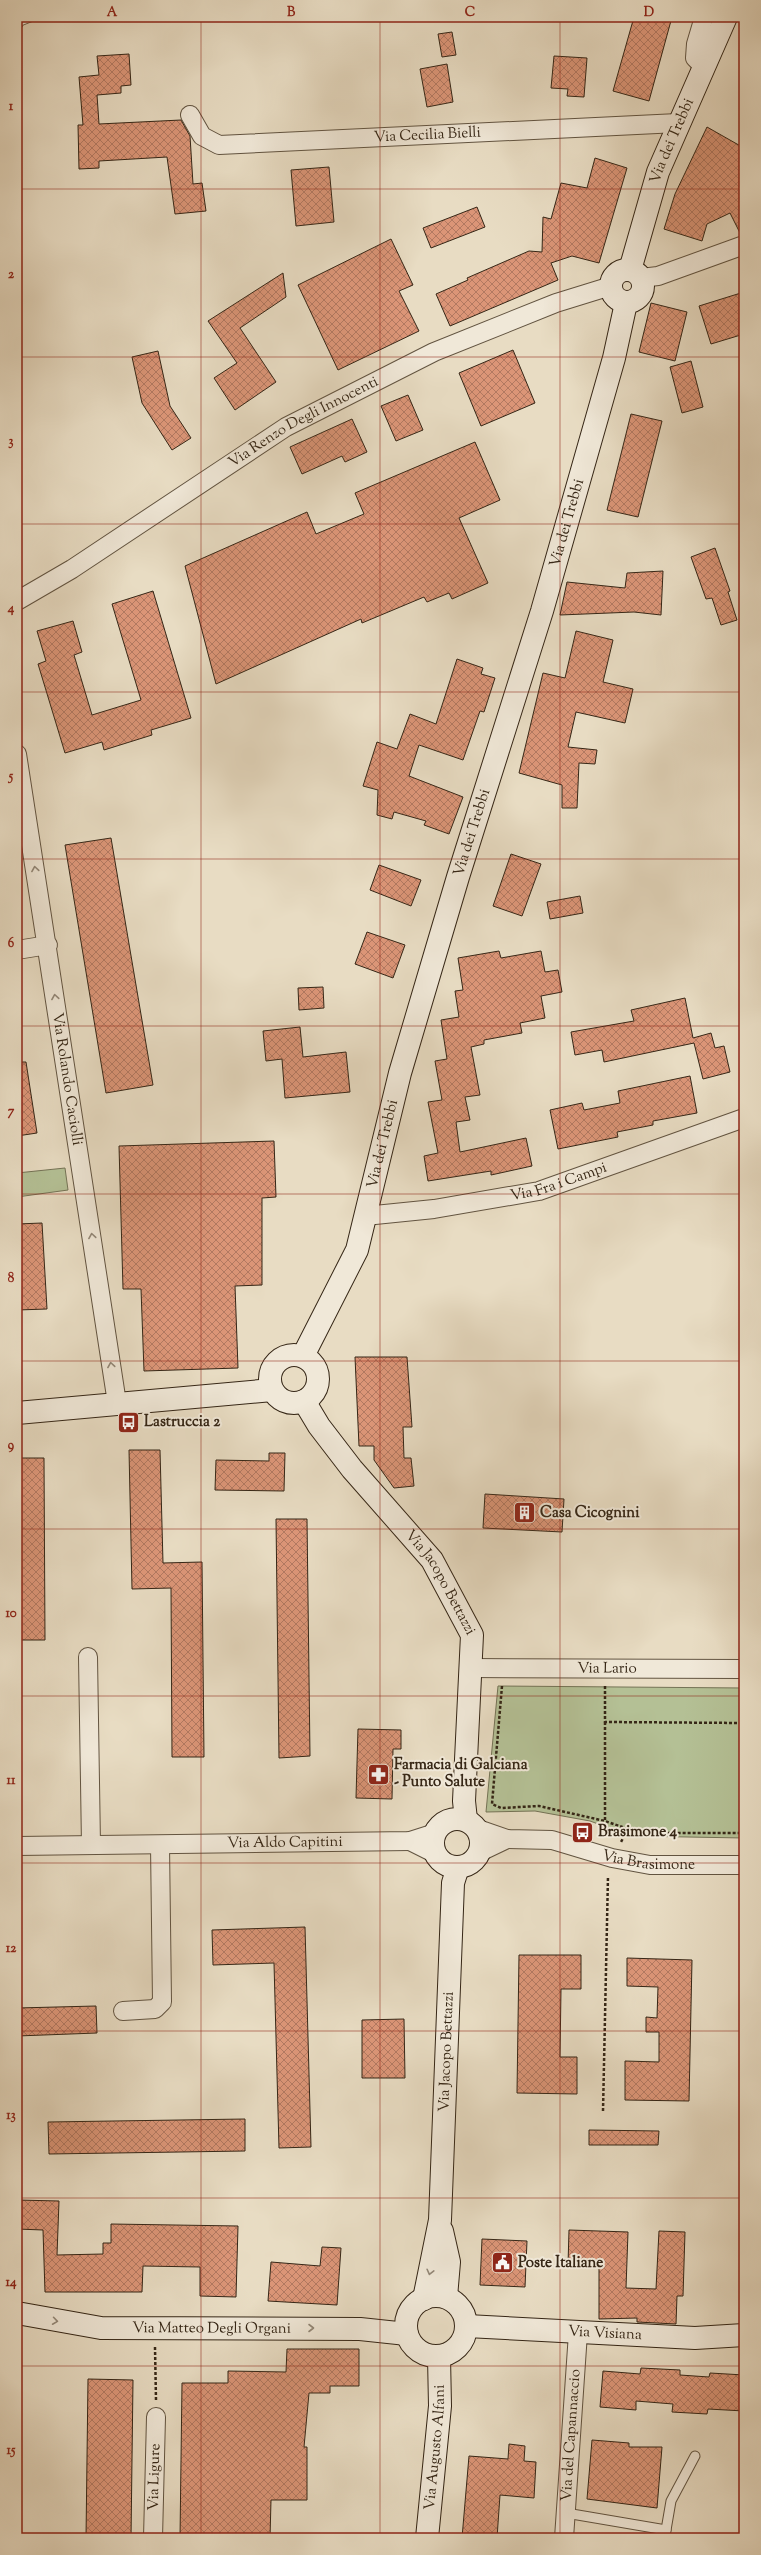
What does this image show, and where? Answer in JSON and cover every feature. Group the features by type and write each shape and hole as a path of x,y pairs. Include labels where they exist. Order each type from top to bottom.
{"street":[{"path":"704,17 696,44 696,58 704,67"},
{"name":"Via dei Trebbi","path":"636,274 658,172 678,123 726,17"},
{"name":"Via Cecilia Bielli","path":"190,115 202,136 210,142 224,145 678,123"},
{"path":"636,274 644,288 640,297 626,302 617,299 611,286 612,281 619,272 658,276 744,245"},
{"name":"Via Renzo Degli Innocenti","path":"17,601 72,569 286,427 434,352 556,303 611,286"},
{"name":"Via dei Trebbi","path":"303,1356 357,1250 400,1073 458,877 542,611 614,358 626,302"},
{"name":"Via Rolando Caciolli","path":"17,754 48,945 117,1403"},
{"path":"17,950 48,945"},
{"name":"Via Fra i Campi","path":"365,1216 434,1209 539,1191 744,1118"},
{"path":"288,1355 303,1356 311,1361 318,1378 317,1388 304,1401 297,1403 282,1400 272,1390 270,1375 276,1362 288,1355"},
{"path":"17,1412 272,1390"},
{"name":"Via Jacopo Bettazzi","path":"304,1401 319,1426 352,1469 432,1560 472,1635 465,1817 482,1844 480,1852"},
{"path":"88,1657 91,1846"},
{"name":"Via Lario","path":"470,1668 744,1669"},
{"path":"465,1817 443,1824 446,1860 471,1862 480,1852"},
{"name":"Via Brasimone","path":"465,1817 507,1839 552,1840 612,1858 650,1866 744,1865"},
{"name":"Via Brasimone","path":"480,1852 507,1839"},
{"name":"Via Aldo Capitini","path":"17,1846 410,1841 446,1860"},
{"path":"123,2011 155,2009 162,2002 160,1845"},
{"name":"Via Jacopo Bettazzi","path":"424,2299 440,2220 446,1860"},
{"name":"Via Jacopo Bettazzi","path":"440,2220 449,2262 446,2297"},
{"path":"431,2296 446,2297 461,2308 466,2326 462,2343 448,2354 439,2357 419,2351 410,2342 406,2326 409,2313 416,2303 431,2296"},
{"name":"Via Matteo Degli Organi","path":"17,2314 101,2328 360,2329 407,2334"},
{"name":"Via Visiana","path":"466,2326 695,2338 744,2335"},
{"name":"Via del Capannaccio","path":"564,2538 578,2333"},
{"name":"Via Augusto Alfani","path":"427,2538 440,2406 439,2357"},
{"name":"Via Ligure","path":"154,2538 156,2417"}],"lane":[{"path":"17,25 20,21 30,17"},
{"path":"566,2514 665,2534 671,2501 695,2456"}],"path":[{"path":"504,1679 501,1689 492,1804 501,1808 539,1806 605,1821 628,1829 650,1833 744,1833"},
{"path":"605,1683 605,1821"},
{"path":"605,1722 744,1723"},
{"path":"603,2111 608,1879 612,1858 628,1829"},
{"path":"155,2328 156,2417"}],"green space":[{"path":"65,1168 68,1190 17,1197 17,1173"},
{"path":"498,1686 744,1688 744,1838 631,1836 590,1821 535,1811 486,1812"}],"building":[{"path":"634,17 672,17 649,101 613,91"},
{"path":"452,32 456,55 442,57 438,34"},
{"path":"129,54 131,85 121,86 121,93 97,95 99,124 181,120 190,136 193,184 202,183 206,211 175,214 167,157 99,161 99,168 79,169 78,125 83,125 79,77 99,75 97,56"},
{"path":"554,56 587,58 584,97 567,96 568,89 551,88"},
{"path":"447,64 453,102 427,107 420,69"},
{"path":"707,127 744,148 744,235 741,235 730,213 707,224 702,241 664,229 675,194"},
{"path":"595,158 627,168 599,263 572,256 551,263 558,280 450,326 436,294 468,280 467,278 529,251 542,252 543,217 551,219 561,183 587,188"},
{"path":"329,167 334,222 296,226 291,170"},
{"path":"477,207 485,227 431,248 423,228"},
{"path":"391,239 413,285 399,291 419,331 338,370 298,285"},
{"path":"283,273 286,297 240,328 276,382 235,410 214,378 237,363 208,321"},
{"path":"744,292 744,334 711,344 699,306"},
{"path":"651,303 687,312 675,361 639,352"},
{"path":"513,350 535,403 481,426 459,373"},
{"path":"158,351 170,406 191,438 172,450 142,403 132,357"},
{"path":"691,361 703,407 682,413 670,367"},
{"path":"408,395 423,430 396,441 381,406"},
{"path":"631,414 662,421 638,517 607,510"},
{"path":"352,419 367,452 345,462 342,456 302,474 290,447"},
{"path":"475,442 500,500 459,518 488,583 452,599 449,593 427,602 424,597 362,623 361,619 216,684 185,566 307,512 316,534 364,514 355,493"},
{"path":"715,548 730,591 728,592 737,620 721,625 712,598 706,599 691,557"},
{"path":"663,571 661,615 634,612 560,615 567,582 625,588 627,573"},
{"path":"153,591 191,718 151,730 152,735 104,750 102,742 65,753 38,664 46,661 37,631 73,621 82,652 74,655 92,715 141,700 112,604"},
{"path":"576,631 613,640 603,682 633,689 625,723 576,712 568,747 597,750 595,764 579,763 577,808 562,808 562,785 519,773 543,673 565,678"},
{"path":"457,659 483,668 481,674 495,678 484,712 480,711 463,760 419,745 409,776 463,797 449,834 424,825 426,821 394,812 392,819 377,815 378,790 363,786 377,742 397,749 410,714 436,724"},
{"path":"111,838 153,1085 106,1093 65,845"},
{"path":"511,854 541,864 522,916 493,906"},
{"path":"379,865 421,880 411,906 370,890"},
{"path":"580,896 583,913 550,919 547,902"},
{"path":"367,932 405,945 393,978 355,964"},
{"path":"499,951 501,958 541,951 545,972 558,970 562,992 541,996 545,1018 520,1023 522,1033 484,1040 484,1044 471,1047 480,1095 465,1097 470,1120 456,1122 460,1152 526,1138 532,1166 491,1175 491,1171 428,1181 424,1156 438,1153 428,1102 442,1100 435,1061 447,1059 441,1020 459,1017 455,991 463,990 458,958"},
{"path":"323,987 324,1008 299,1010 298,988"},
{"path":"685,998 693,1038 711,1033 715,1048 724,1046 730,1072 703,1079 694,1043 604,1062 602,1050 575,1055 571,1032 634,1021 631,1010"},
{"path":"300,1027 303,1057 346,1052 350,1092 285,1098 282,1059 266,1061 263,1031"},
{"path":"17,1062 26,1062 37,1133 17,1136"},
{"path":"690,1076 697,1113 653,1121 653,1125 617,1132 618,1137 558,1149 550,1110 582,1103 584,1110 620,1103 618,1091"},
{"path":"274,1141 276,1197 262,1198 262,1285 235,1286 238,1368 144,1371 141,1289 123,1289 119,1146"},
{"path":"42,1223 47,1309 17,1310 17,1224"},
{"path":"355,1357 407,1357 412,1427 403,1427 404,1458 411,1458 414,1486 394,1488 374,1460 374,1446 359,1446"},
{"path":"129,1450 160,1450 163,1563 202,1562 204,1757 172,1757 171,1588 132,1589"},
{"path":"269,1453 285,1453 284,1491 215,1490 216,1460 269,1461"},
{"path":"17,1458 44,1458 45,1640 17,1640"},
{"name":"Casa Cicognini","path":"485,1494 564,1499 562,1532 483,1528"},
{"path":"276,1519 307,1519 310,1756 279,1758"},
{"path":"358,1729 401,1730 401,1749 393,1749 392,1799 356,1798"},
{"path":"305,1927 311,2147 279,2148 274,1963 213,1965 212,1930"},
{"path":"519,1955 581,1955 581,1989 561,1989 560,2057 577,2057 577,2094 517,2093"},
{"path":"627,1958 692,1960 689,2101 625,2100 625,2061 659,2062 659,2032 646,2032 646,2017 657,2018 658,1987 627,1986"},
{"path":"96,2006 97,2033 17,2036 17,2008"},
{"path":"404,2019 405,2078 362,2078 362,2020"},
{"path":"245,2119 245,2151 49,2154 48,2122"},
{"path":"589,2130 659,2131 658,2145 589,2145"},
{"path":"17,2200 59,2201 57,2255 103,2254 103,2243 111,2243 111,2224 238,2226 236,2297 200,2296 200,2267 143,2266 142,2292 45,2292 43,2230 17,2229"},
{"path":"569,2230 628,2232 626,2288 656,2289 659,2231 685,2232 683,2296 677,2296 676,2324 637,2322 637,2318 599,2319 599,2265 568,2265"},
{"name":"Poste Italiane","path":"482,2239 527,2241 525,2287 480,2285"},
{"path":"322,2247 341,2248 337,2305 268,2301 271,2262 320,2266"},
{"path":"287,2349 359,2349 359,2386 330,2386 330,2393 309,2393 304,2447 307,2447 307,2500 271,2500 270,2538 180,2538 182,2383 228,2383 228,2371 286,2372"},
{"path":"641,2368 680,2370 680,2375 709,2377 710,2373 744,2375 744,2411 708,2409 707,2414 672,2412 673,2404 636,2401 636,2410 600,2407 603,2371 640,2374"},
{"path":"88,2379 133,2380 131,2538 86,2538"},
{"path":"592,2440 629,2443 629,2447 662,2447 657,2508 587,2499"},
{"path":"509,2444 525,2446 524,2461 536,2462 534,2498 500,2495 497,2538 462,2538 469,2456 508,2459"}],"place":[{"name":"Lastruccia 2","path":"129,1422"},
{"name":"Casa Cicognini","path":"524,1513"},
{"name":"Farmacia di Galciana - Punto Salute","path":"379,1774"},
{"name":"Brasimone 4","path":"582,1832"},
{"name":"Poste Italiane","path":"503,2263"}]}
